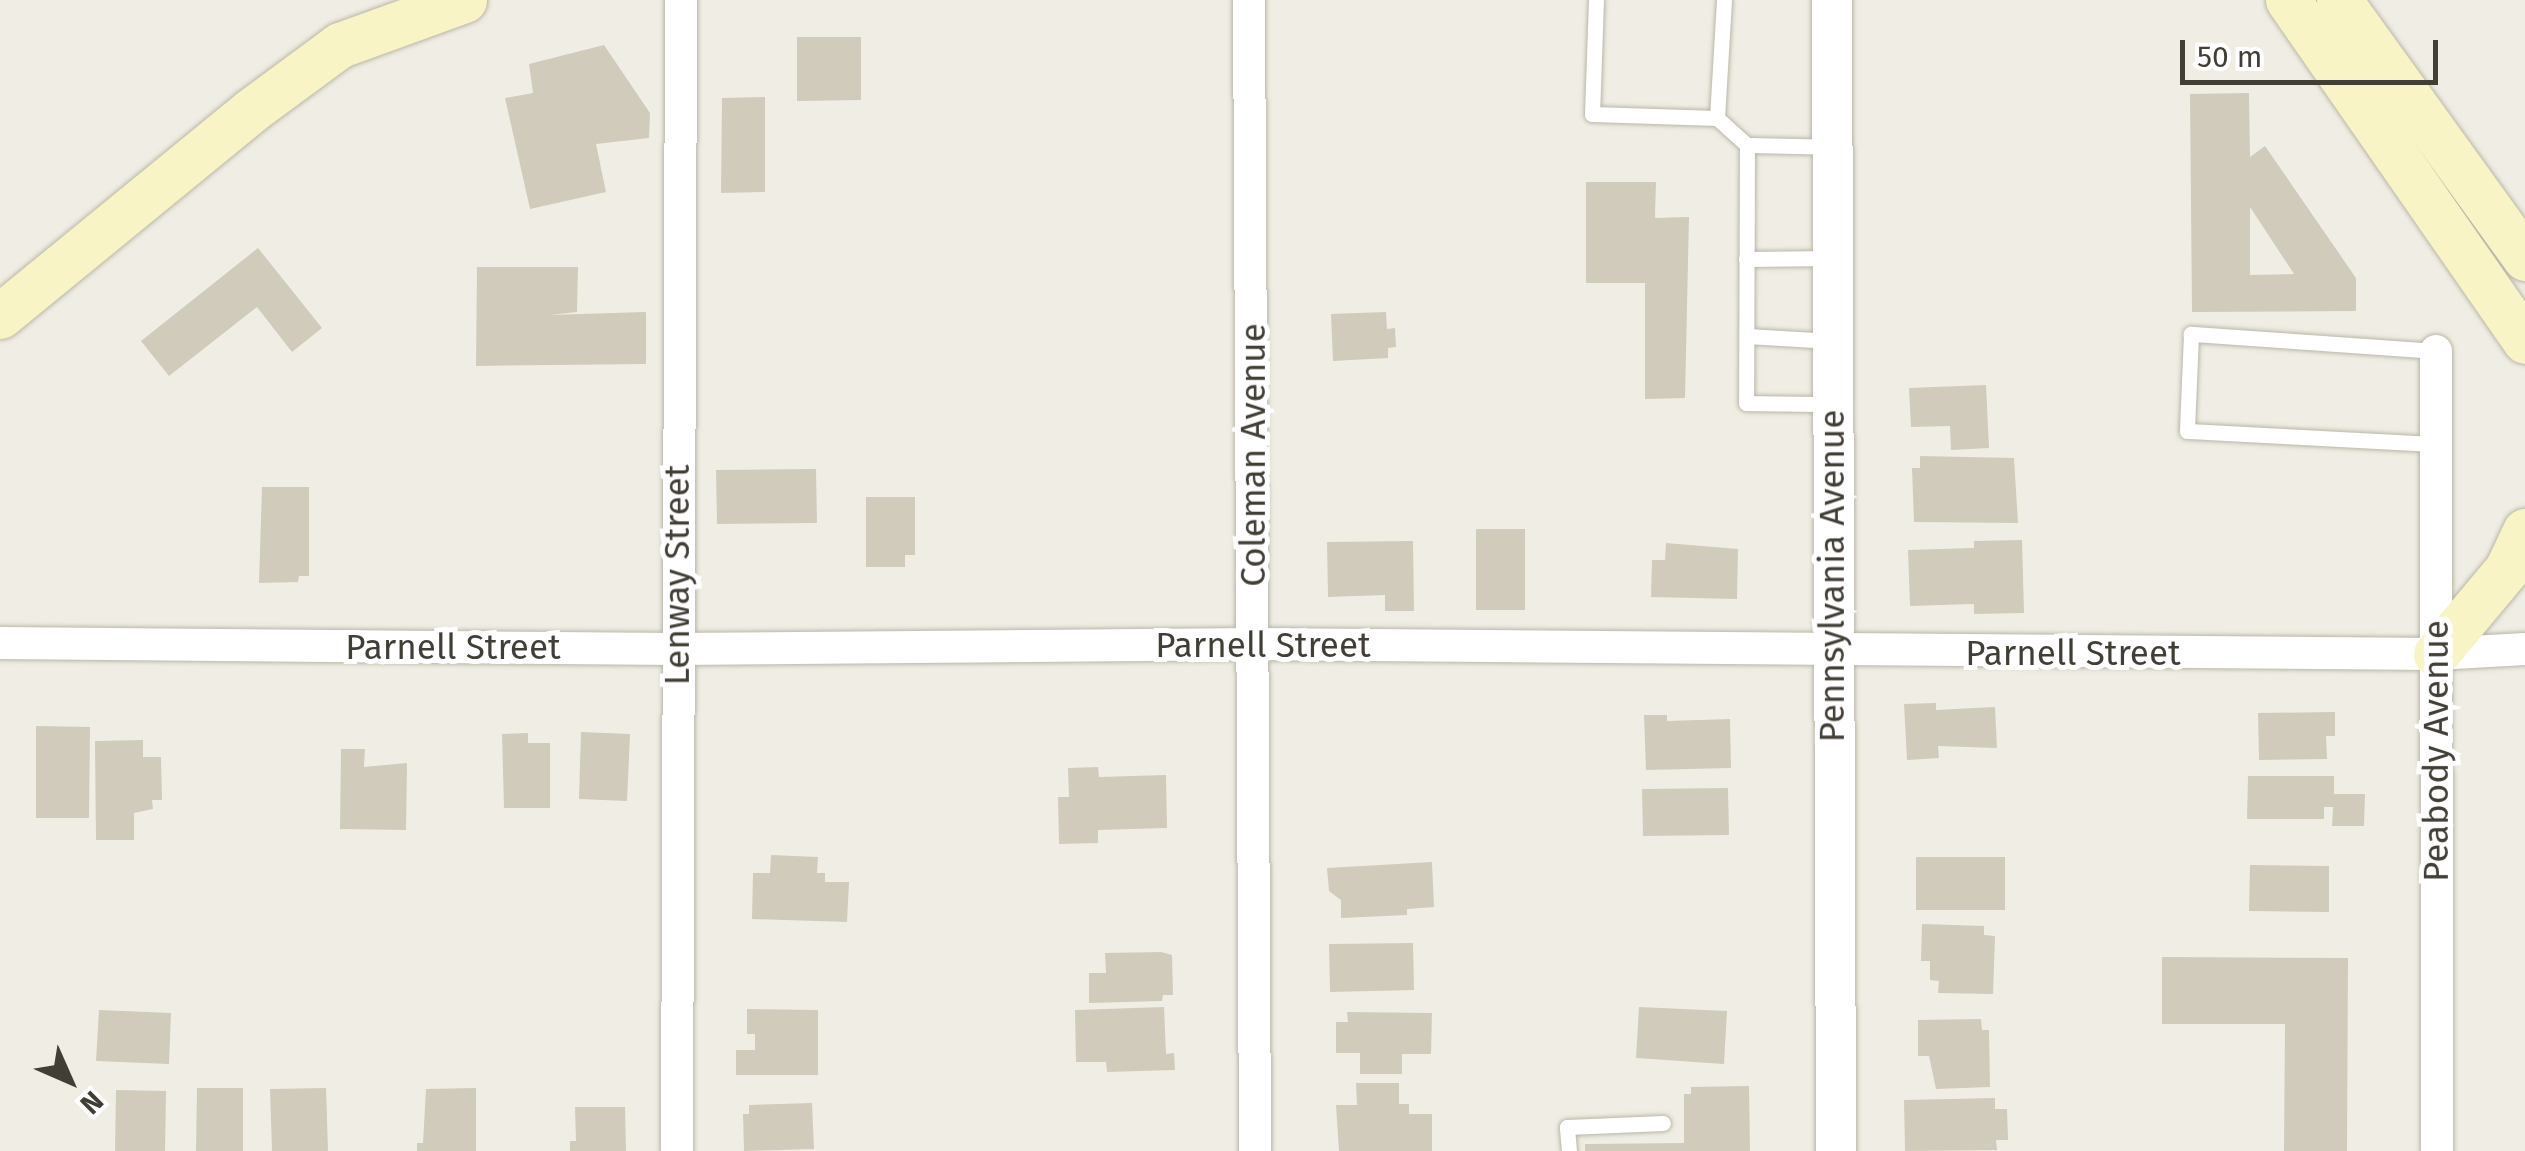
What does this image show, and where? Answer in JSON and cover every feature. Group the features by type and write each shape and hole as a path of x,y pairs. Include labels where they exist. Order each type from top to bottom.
{"main road":[{"path":"0,316 249,112 340,45 464,0"},
{"path":"2288,0 2436,220 2517,330 2525,365"},
{"path":"2339,0 2525,258"},
{"path":"2436,654 2507,570 2525,531"}],"street":[{"name":"Lenway Street","path":"677,1151 681,0"},
{"name":"Coleman Avenue","path":"1249,0 1255,1151"},
{"name":"Pennsylvania Avenue","path":"1832,0 1836,1151"},
{"name":"Peabody Avenue","path":"2436,350 2437,1151"},
{"name":"Parnell Street","path":"0,643 677,649 1255,644 1832,652 2436,654 2525,649"}],"lane":[{"path":"1596,0 1592,114 1717,118 1747,145 1832,148"},
{"path":"1717,118 1724,0"},
{"path":"1747,145 1746,403 1832,404"},
{"path":"1746,259 1832,258"},
{"path":"2436,350 2191,334 2187,431 2436,444"},
{"path":"1748,336 1832,341"},
{"path":"1568,1151 1567,1127 1663,1123"}],"building":[{"path":"797,37 861,37 861,100 797,101"},
{"path":"604,45 650,113 649,138 596,144 606,192 530,209 505,98 533,93 529,64"},
{"path":"2249,93 2250,157 2265,146 2356,278 2356,311 2192,312 2190,94","holes":["2250,207 2294,274 2250,275"]},
{"path":"765,97 765,192 721,193 722,98"},
{"path":"1586,182 1656,182 1655,218 1689,217 1685,398 1645,399 1645,283 1586,283"},
{"path":"258,248 322,328 292,352 257,307 169,376 141,341"},
{"path":"477,267 578,267 577,312 549,315 646,312 646,364 476,366"},
{"path":"1386,312 1387,329 1395,328 1396,347 1388,348 1388,358 1333,361 1331,314"},
{"path":"1986,385 1989,448 1951,450 1950,426 1911,427 1909,388"},
{"path":"1920,456 2014,458 2018,523 1914,522 1912,468 1920,468"},
{"path":"816,469 817,523 717,524 716,470"},
{"path":"262,487 309,487 309,576 299,576 298,582 259,583"},
{"path":"866,497 915,497 915,555 905,555 905,567 866,567"},
{"path":"1476,529 1525,529 1525,610 1476,610"},
{"path":"2022,540 2024,613 1974,614 1974,604 1910,606 1908,550 1974,548 1974,541"},
{"path":"1413,541 1414,611 1385,611 1385,595 1328,597 1327,542"},
{"path":"1666,543 1738,549 1737,599 1651,597 1652,560 1665,560"},
{"path":"1936,703 1936,710 1995,707 1997,748 1938,746 1939,758 1907,760 1904,704"},
{"path":"2335,712 2335,736 2326,736 2327,759 2259,760 2258,713"},
{"path":"1644,715 1667,715 1667,721 1730,719 1731,768 1646,770"},
{"path":"36,726 90,727 89,818 36,818"},
{"path":"581,732 630,734 627,801 579,799"},
{"path":"528,733 528,743 550,743 550,808 504,808 502,734"},
{"path":"143,740 143,757 161,757 162,800 152,800 153,809 134,813 134,840 96,840 95,741"},
{"path":"341,749 365,749 364,767 407,763 406,830 340,829"},
{"path":"1098,767 1099,777 1166,775 1167,828 1098,830 1098,843 1059,844 1058,797 1069,797 1068,768"},
{"path":"2248,776 2334,776 2334,794 2365,794 2364,826 2332,826 2333,807 2324,807 2324,819 2247,819"},
{"path":"1728,788 1729,835 1643,836 1642,789"},
{"path":"771,855 818,857 817,873 825,873 825,882 849,882 847,922 752,919 753,873 770,873"},
{"path":"1916,857 2005,857 2005,910 1916,910"},
{"path":"1432,862 1434,907 1407,909 1407,915 1341,918 1341,900 1329,891 1327,868"},
{"path":"2250,865 2329,866 2329,912 2249,911"},
{"path":"1922,924 1984,926 1984,935 1995,936 1993,994 1938,993 1939,981 1930,980 1930,961 1921,961"},
{"path":"1413,943 1414,990 1330,992 1329,944"},
{"path":"1105,953 1172,955 1173,995 1163,995 1162,1001 1089,1003 1089,973 1106,973"},
{"path":"2162,957 2348,958 2347,1151 2284,1151 2285,1024 2162,1024"},
{"path":"1164,1007 1166,1054 1174,1053 1175,1070 1107,1072 1106,1062 1076,1062 1075,1010"},
{"path":"1639,1007 1727,1011 1724,1064 1636,1058"},
{"path":"747,1009 818,1010 818,1075 736,1075 736,1050 755,1050 755,1034 747,1034"},
{"path":"99,1010 171,1013 169,1064 96,1061"},
{"path":"1347,1012 1432,1013 1431,1054 1402,1054 1402,1074 1360,1074 1360,1053 1336,1053 1336,1022 1348,1022"},
{"path":"1981,1019 1982,1030 1989,1030 1990,1087 1936,1089 1929,1056 1918,1056 1918,1020"},
{"path":"1356,1083 1399,1083 1399,1104 1409,1104 1409,1114 1432,1114 1432,1151 1339,1151 1336,1105 1357,1105"},
{"path":"1749,1086 1750,1151 1585,1151 1585,1144 1684,1143 1684,1094 1691,1094 1691,1087"},
{"path":"197,1088 243,1088 243,1151 196,1151"},
{"path":"326,1088 328,1151 272,1151 270,1089"},
{"path":"476,1088 476,1151 417,1151 417,1143 423,1143 426,1089"},
{"path":"116,1090 166,1091 165,1151 115,1151"},
{"path":"1995,1098 1995,1109 2007,1109 2008,1140 1996,1140 1997,1150 1905,1151 1904,1100"},
{"path":"812,1103 814,1149 744,1151 743,1114 749,1114 749,1105"},
{"path":"575,1107 625,1107 626,1151 570,1151 570,1141 576,1141"}]}
